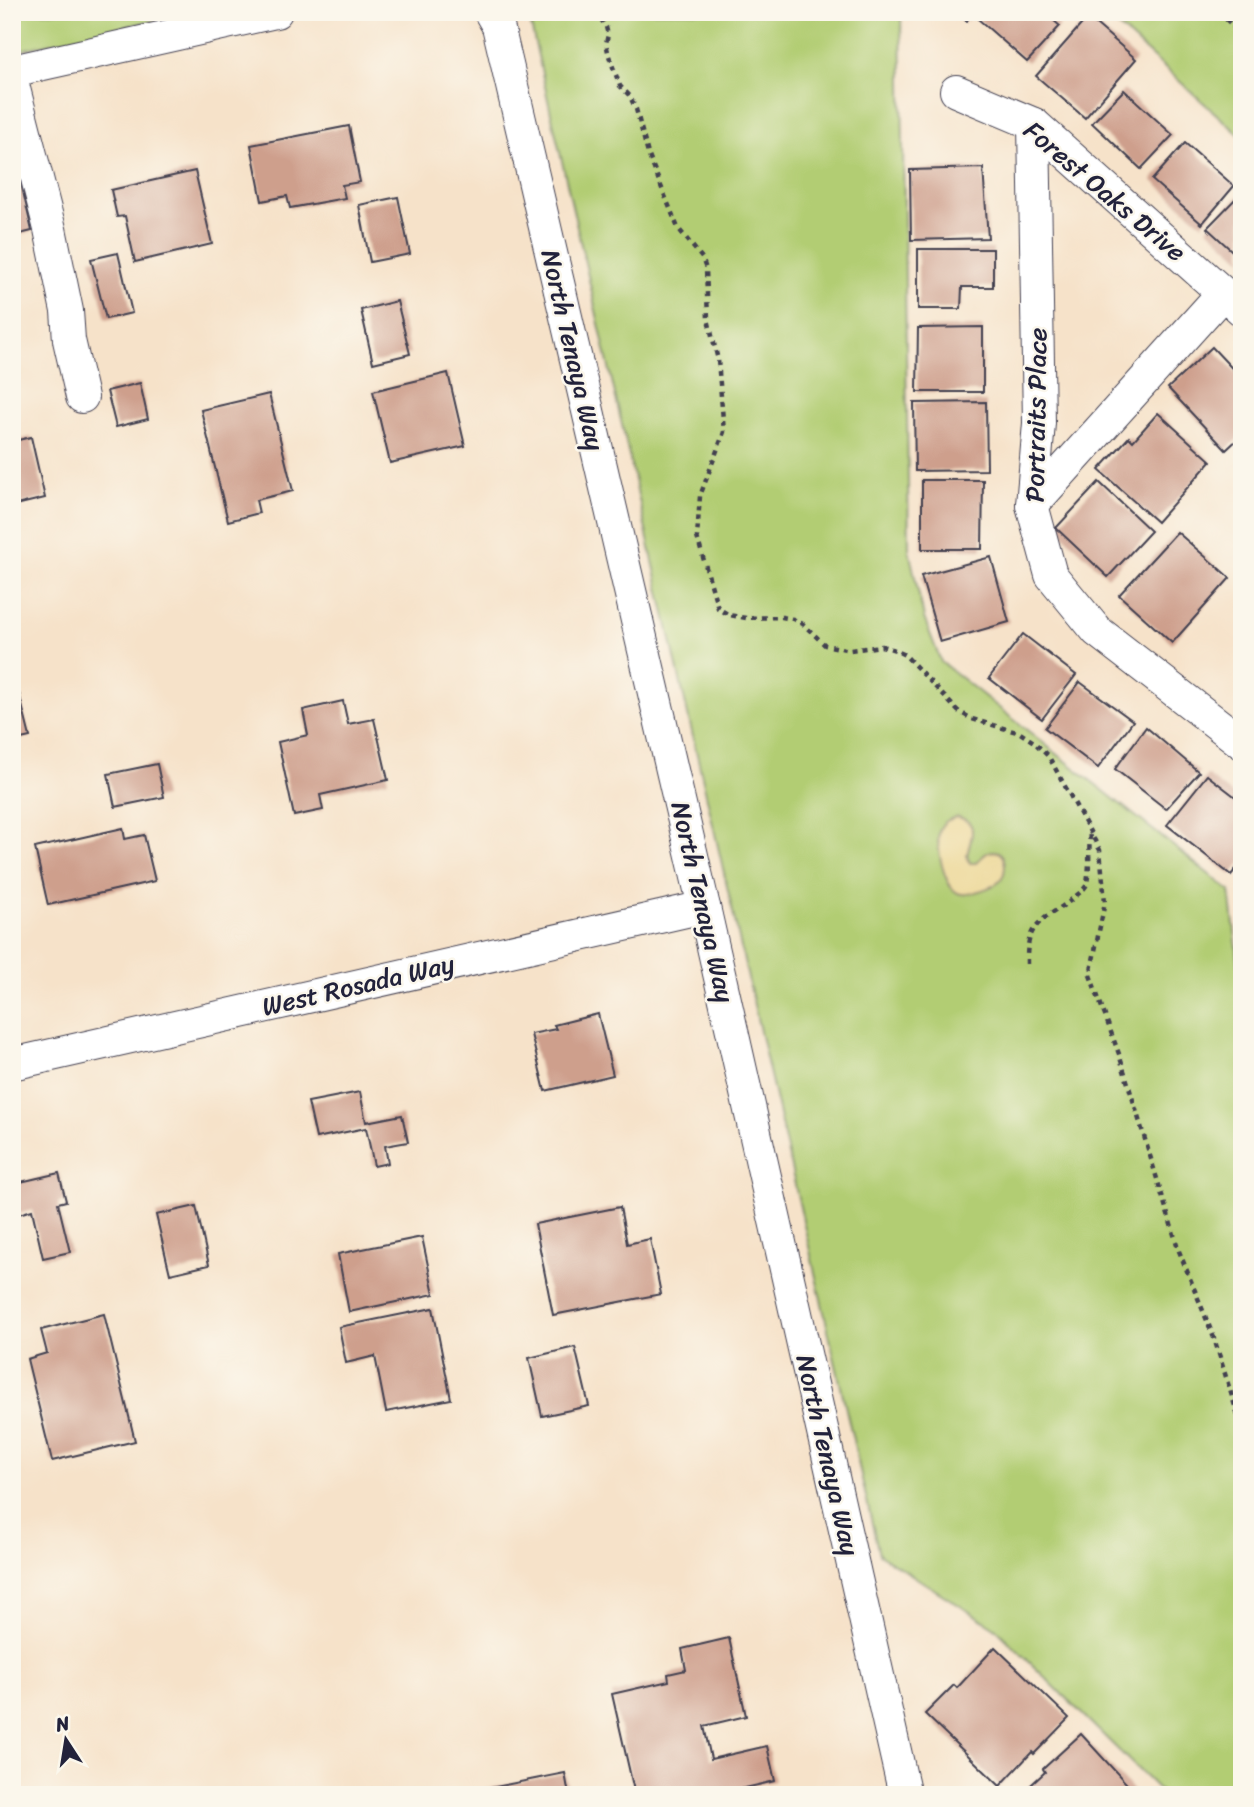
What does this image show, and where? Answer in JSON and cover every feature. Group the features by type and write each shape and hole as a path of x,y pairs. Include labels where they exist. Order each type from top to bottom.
{"street":[{"path":"12,71 276,12"},
{"name":"North Tenaya Way","path":"490,12 498,26 704,906 905,1795"},
{"path":"12,81 50,229 67,311 69,340 82,397"},
{"name":"Forest Oaks Drive","path":"956,91 1034,124 1232,301"},
{"name":"Portraits Place","path":"1034,124 1038,423 1032,505 1051,575 1097,631 1242,743"},
{"path":"1032,505 1232,301"},
{"name":"West Rosada Way","path":"12,1064 704,906"}],"path":[{"path":"593,12 606,27 609,56 620,86 629,95 636,109 648,154 678,228 702,258 706,269 708,319 718,360 724,432 700,496 697,537 718,608 729,615 746,618 793,619 803,624 825,645 850,649 882,646 895,650 905,655 958,712 972,719 1020,733 1049,757 1100,850 1105,902 1090,975 1119,1054 1179,1251 1213,1338 1242,1429"},
{"path":"1219,12 1242,35"},
{"path":"1027,964 1031,931 1081,892 1087,884 1090,830"}],"green space":[{"path":"12,12 191,12 12,52"},
{"path":"528,12 901,12 909,550 924,618 941,662 1230,891 1242,993 1242,1795 1164,1795 995,1628 879,1554"},
{"path":"1102,12 1242,12 1242,137"}],"sand":[{"path":"957,817 965,819 972,828 967,856 970,863 976,863 987,853 995,851 1003,856 1005,867 1002,878 989,888 961,894 948,883 939,853 938,835 941,826"}],"building":[{"path":"951,12 972,12 967,21"},
{"path":"984,12 1044,12 1060,26 1027,62 978,19"},
{"path":"1088,17 1136,59 1085,118 1036,76"},
{"path":"1124,90 1173,135 1141,169 1092,123"},
{"path":"349,126 360,182 342,185 345,198 290,208 287,196 262,201 251,145"},
{"path":"1185,143 1234,186 1202,224 1152,180"},
{"path":"983,168 988,238 911,240 910,170"},
{"path":"195,171 212,244 135,262 125,216 117,217 111,190"},
{"path":"19,174 32,231 12,236 12,175"},
{"path":"1242,192 1242,260 1207,228"},
{"path":"398,197 410,254 370,262 359,205"},
{"path":"918,249 993,249 993,287 962,287 961,309 918,309"},
{"path":"118,253 132,313 106,319 91,259"},
{"path":"397,301 410,354 373,363 361,310"},
{"path":"983,327 983,392 917,392 918,328"},
{"path":"1212,347 1242,379 1242,435 1226,450 1168,388"},
{"path":"448,373 465,446 390,463 373,391"},
{"path":"140,383 148,419 116,427 107,391"},
{"path":"269,394 293,491 256,500 259,513 228,521 201,410"},
{"path":"986,402 987,470 915,471 914,403"},
{"path":"1158,413 1211,461 1157,522 1099,470 1129,437 1133,441"},
{"path":"12,436 14,441 31,437 45,498 12,506"},
{"path":"922,480 983,480 982,549 922,549"},
{"path":"1099,482 1151,531 1108,577 1056,528"},
{"path":"1177,532 1230,578 1172,643 1119,595"},
{"path":"991,557 1009,622 940,642 921,576"},
{"path":"1023,634 1076,675 1042,719 989,678"},
{"path":"12,665 30,737 12,741"},
{"path":"1080,682 1133,721 1098,768 1045,728"},
{"path":"343,701 348,724 374,719 388,780 320,795 323,810 294,816 278,742 308,735 303,710"},
{"path":"1146,727 1199,772 1166,809 1115,769"},
{"path":"157,764 164,797 115,807 108,774"},
{"path":"1207,775 1242,802 1242,862 1231,875 1167,825"},
{"path":"123,828 125,839 144,835 155,881 48,905 35,848"},
{"path":"598,1014 613,1075 545,1091 531,1034 556,1029 554,1025"},
{"path":"360,1092 366,1122 402,1115 408,1142 385,1146 388,1163 374,1166 366,1128 316,1138 308,1102"},
{"path":"59,1173 66,1201 58,1203 70,1252 43,1258 32,1210 19,1214 12,1184"},
{"path":"196,1206 209,1265 170,1274 156,1215"},
{"path":"620,1207 627,1244 650,1239 661,1294 553,1315 535,1224"},
{"path":"422,1237 434,1294 349,1312 338,1254"},
{"path":"433,1308 451,1399 386,1412 375,1356 346,1363 339,1327"},
{"path":"104,1314 135,1441 52,1461 27,1359 47,1353 41,1330"},
{"path":"575,1347 589,1406 542,1416 529,1358"},
{"path":"729,1638 746,1716 704,1726 711,1759 767,1746 775,1781 715,1795 635,1795 612,1694 669,1681 668,1674 686,1670 682,1649"},
{"path":"995,1647 1069,1718 1000,1786 925,1714 954,1685 957,1688"},
{"path":"1081,1734 1137,1795 1020,1795 1045,1772 1043,1769"},
{"path":"565,1773 569,1795 475,1795 475,1791"}]}
